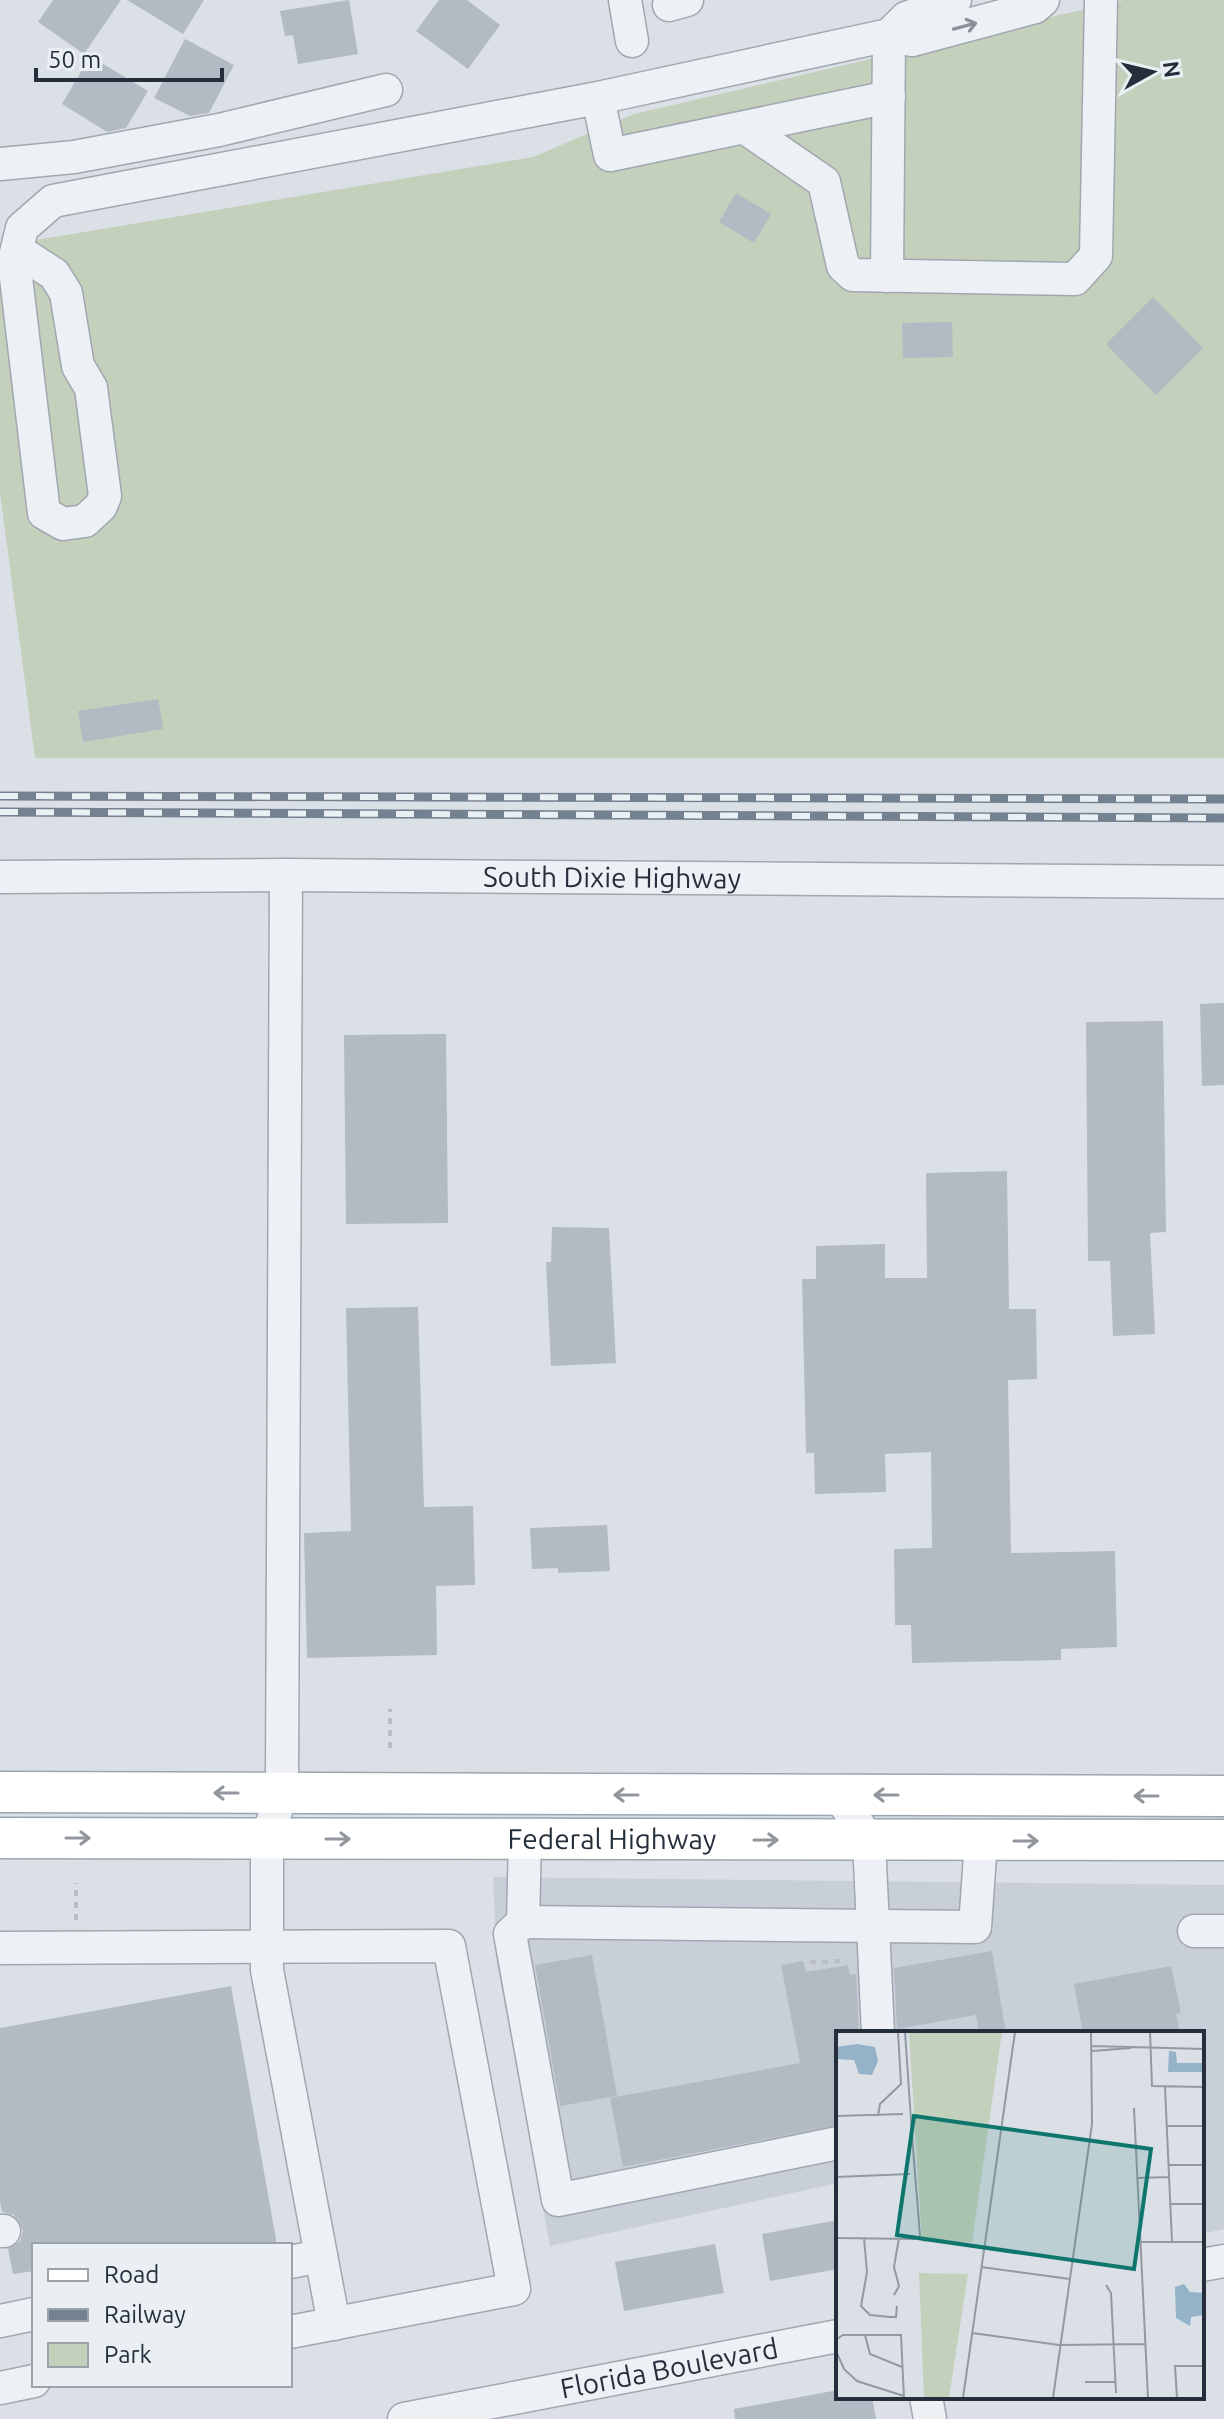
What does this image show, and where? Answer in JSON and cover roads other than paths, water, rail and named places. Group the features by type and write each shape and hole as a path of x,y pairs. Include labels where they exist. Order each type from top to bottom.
{"main road":[{"name":"Federal Highway","path":"0,1792 1224,1796"},
{"name":"Federal Highway","path":"0,1838 1224,1840"}],"street":[{"path":"625,0 632,41"},
{"path":"887,276 889,35 906,18 955,0"},
{"path":"13,231 53,201 73,194 598,98 889,35 912,40 1035,7 1043,0"},
{"path":"747,129 824,182 843,266 853,275 1075,279 1096,256 1101,0"},
{"path":"0,164 74,157 204,133 386,90"},
{"path":"598,98 610,155 747,129 889,97"},
{"path":"13,231 54,274 66,293 78,366 91,388 105,496 94,515 74,524 63,524 44,513 13,231"},
{"path":"286,875 282,1793 267,1838 267,1970 334,2324"},
{"name":"South Dixie Highway","path":"0,877 286,875 1224,882"},
{"path":"839,1795 869,1841 878,2031"},
{"path":"523,1922 525,1839"},
{"path":"836,2143 558,2200 510,1934 523,1922 975,1927 981,1841"},
{"path":"0,1948 449,1946 514,2289 292,2332"},
{"path":"292,2262 321,2256"},
{"path":"1204,2265 1224,2261"},
{"path":"0,2321 32,2314"},
{"name":"Florida Boulevard","path":"404,2419 836,2336"},
{"path":"0,2388 32,2381"},
{"path":"926,2399 930,2419"}],"railway":[{"path":"0,796 1224,799"},
{"path":"0,812 1224,818"}]}
